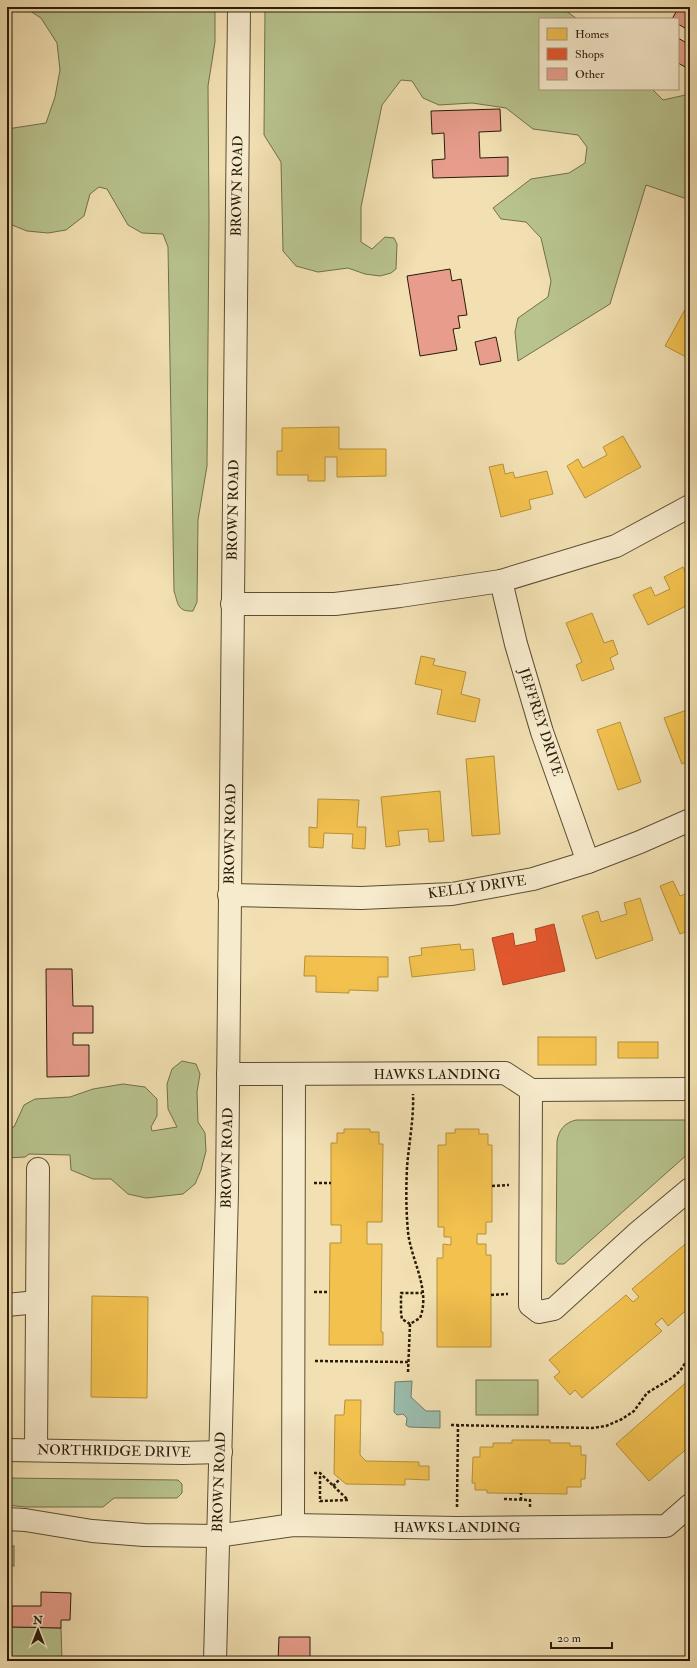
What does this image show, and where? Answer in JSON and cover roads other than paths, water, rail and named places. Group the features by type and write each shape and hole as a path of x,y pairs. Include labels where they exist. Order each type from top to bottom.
{"street":[{"name":"BROWN ROAD","path":"215,1661 228,1074 239,7"},
{"path":"232,604 335,604 501,581 616,546 690,506"},
{"name":"JEFFREY DRIVE","path":"501,581 516,644 542,732 588,862"},
{"name":"KELLY DRIVE","path":"229,895 361,898 452,894 533,879 588,862 640,842 690,820"},
{"name":"HAWKS LANDING","path":"228,1074 505,1073 531,1090"},
{"path":"293,1525 294,1074"},
{"path":"690,1089 531,1090 530,1305 539,1312 554,1309 636,1234 690,1189"},
{"path":"36,1450 38,1168"},
{"path":"7,1305 37,1302"},
{"name":"NORTHRIDGE DRIVE","path":"7,1450 220,1452"},
{"name":"HAWKS LANDING","path":"7,1520 25,1520 92,1531 144,1536 217,1536 293,1525 457,1528 666,1526 690,1505"}]}
